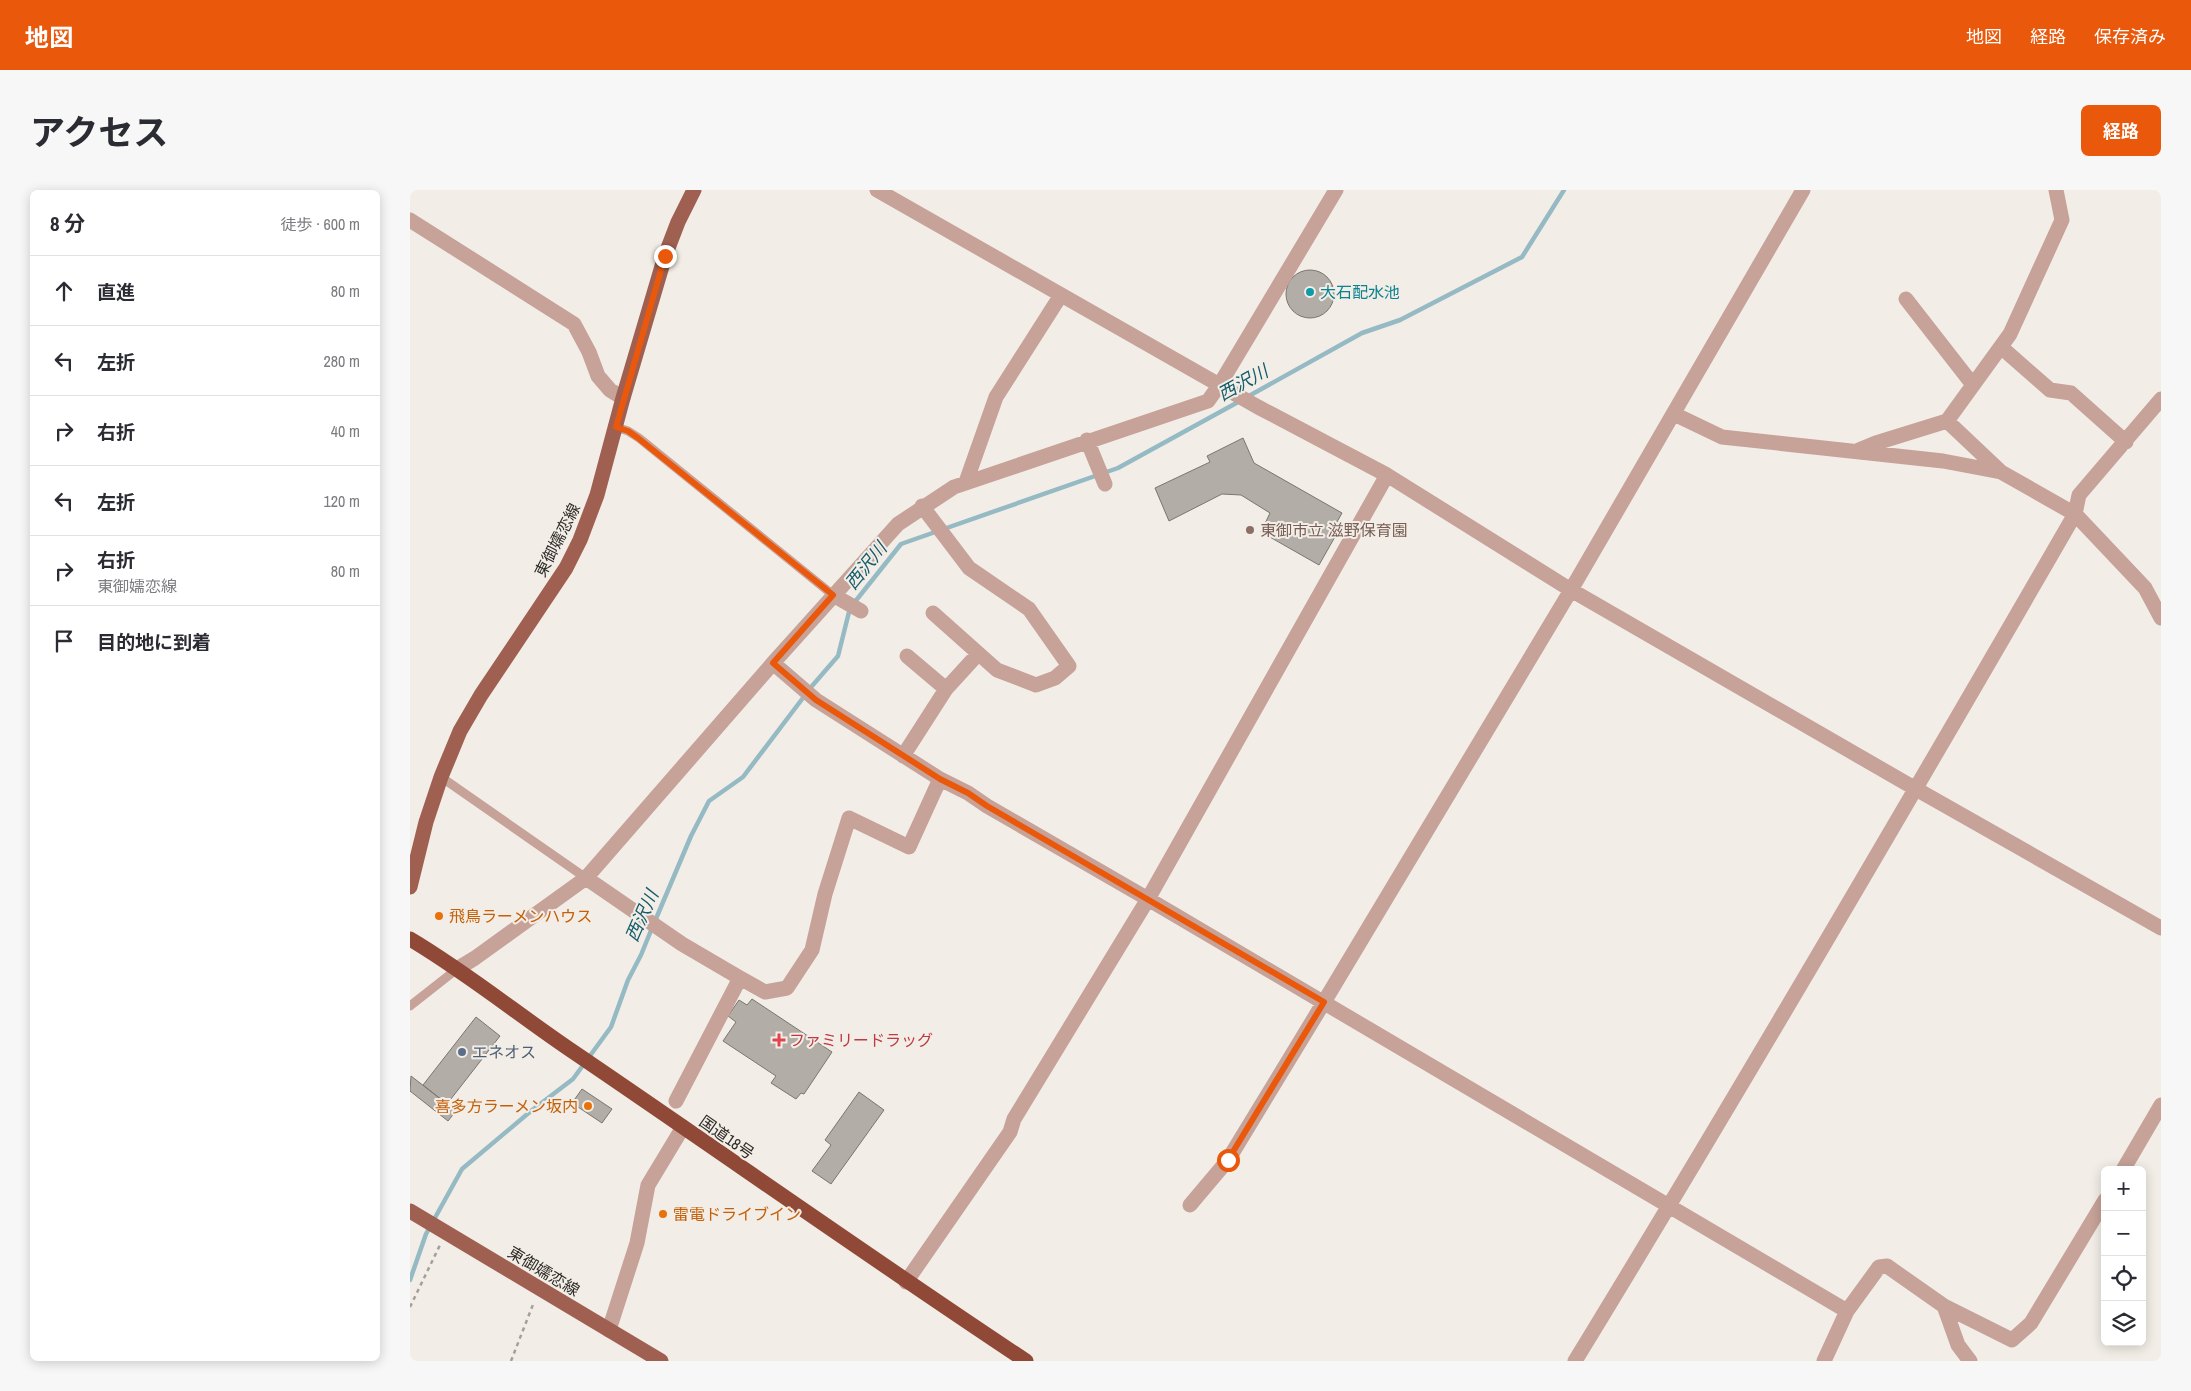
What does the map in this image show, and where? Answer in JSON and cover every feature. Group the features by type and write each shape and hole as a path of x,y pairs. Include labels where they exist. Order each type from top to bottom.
{"highway":[{"name":"国道18号","path":"410,939 457,969 906,1282 1026,1361"}],"main road":[{"name":"東御嬬恋線","path":"410,887 426,822 441,777 460,731 570,561 597,495 623,398 665,256 678,222 694,190"},
{"name":"東御嬬恋線","path":"410,1211 661,1361"}],"street":[{"path":"877,190 1258,407 1387,475 1571,590 2161,928"},
{"path":"457,969 586,878 773,663 838,598 898,524 922,506 966,482 1208,401 1226,388 1336,190"},
{"path":"1190,1205 1228,1160 1324,1002 1571,590 1803,190"},
{"path":"1858,451 1876,443 1947,421 2010,334 2062,220 2056,190"},
{"path":"410,220 574,324 585,344 598,376 610,390 623,398"},
{"path":"966,482 996,397 1061,294"},
{"path":"1906,299 1973,385"},
{"path":"2001,346 2050,390 2071,393 2126,442"},
{"path":"1575,1361 1670,1206 1916,789 2075,514 2079,495 2161,399"},
{"path":"1674,414 1722,437 1943,461 2001,472"},
{"path":"1947,421 2001,472 2075,514 2146,588 2159,609"},
{"path":"1087,440 1105,484"},
{"path":"906,1282 1010,1132 1014,1119 1148,899 1387,475"},
{"path":"922,506 969,568 1029,609 1069,666 1055,678 1036,684 996,670 933,614"},
{"path":"838,598 862,611"},
{"path":"902,756 946,689 978,654"},
{"path":"907,656 946,689"},
{"path":"773,663 815,699 940,779 968,793 987,806 1324,1002 1847,1311"},
{"path":"586,878 682,944 765,992 787,988 812,950 825,894 849,818 909,847 940,779"},
{"path":"676,1101 740,978"},
{"path":"2125,1166 2161,1105"},
{"path":"609,1330 637,1243 648,1185 683,1127"},
{"path":"1824,1361 1847,1311 1879,1267 1887,1266 1944,1306 2012,1340 2031,1323 2101,1207"},
{"path":"1944,1306 1958,1344 1970,1361"}],"lane":[{"path":"616,427 628,431 638,438 838,598"},
{"path":"441,777 586,878"},
{"path":"410,1006 457,969"}],"path":[{"path":"410,1307 446,1233"},
{"path":"511,1361 539,1288"}],"building":[{"name":"大石配水池","path":"1305,270 1315,270 1327,277 1334,289 1334,299 1327,311 1315,318 1305,318 1297,314 1290,307 1286,299 1286,289 1290,281 1297,274"},
{"path":"1243,438 1254,463 1342,513 1332,531 1336,535 1319,565 1261,532 1270,513 1241,495 1222,494 1169,521 1155,488 1210,462 1207,456"},
{"path":"752,999 832,1052 804,1094 801,1093 796,1099 771,1083 776,1076 723,1041 736,1022 728,1016 739,1000 747,1005"},
{"path":"476,1017 500,1036 447,1104 423,1085"},
{"path":"411,1076 456,1111 448,1121 410,1091"},
{"path":"582,1089 612,1109 602,1123 572,1103"},
{"path":"859,1092 884,1110 831,1184 812,1171 831,1145 825,1140"}],"waterway":[{"name":"西沢川","path":"1247,397 1362,333 1400,320 1522,257 1564,190"},
{"name":"西沢川","path":"655,921 691,836 709,801 743,777 812,686 838,656 850,608 901,544 1118,468 1240,401"},
{"name":"西沢川","path":"410,1280 426,1234 462,1169 531,1111 573,1079 611,1027 628,980 652,928"}],"place":[{"name":"大石配水池","path":"1310,292"},
{"name":"東御市立 滋野保育園","path":"1250,530"},
{"name":"飛鳥ラーメンハウス","path":"439,916"},
{"name":"ファミリードラッグ","path":"779,1040"},
{"name":"エネオス","path":"462,1052"},
{"name":"喜多方ラーメン坂内","path":"588,1106"},
{"name":"雷電ドライブイン","path":"663,1214"}],"route":[{"path":"665,256 616,427 628,431 638,438 833,595 773,663 816,700 940,779 968,793 987,806 1324,1002 1228,1160"}]}
